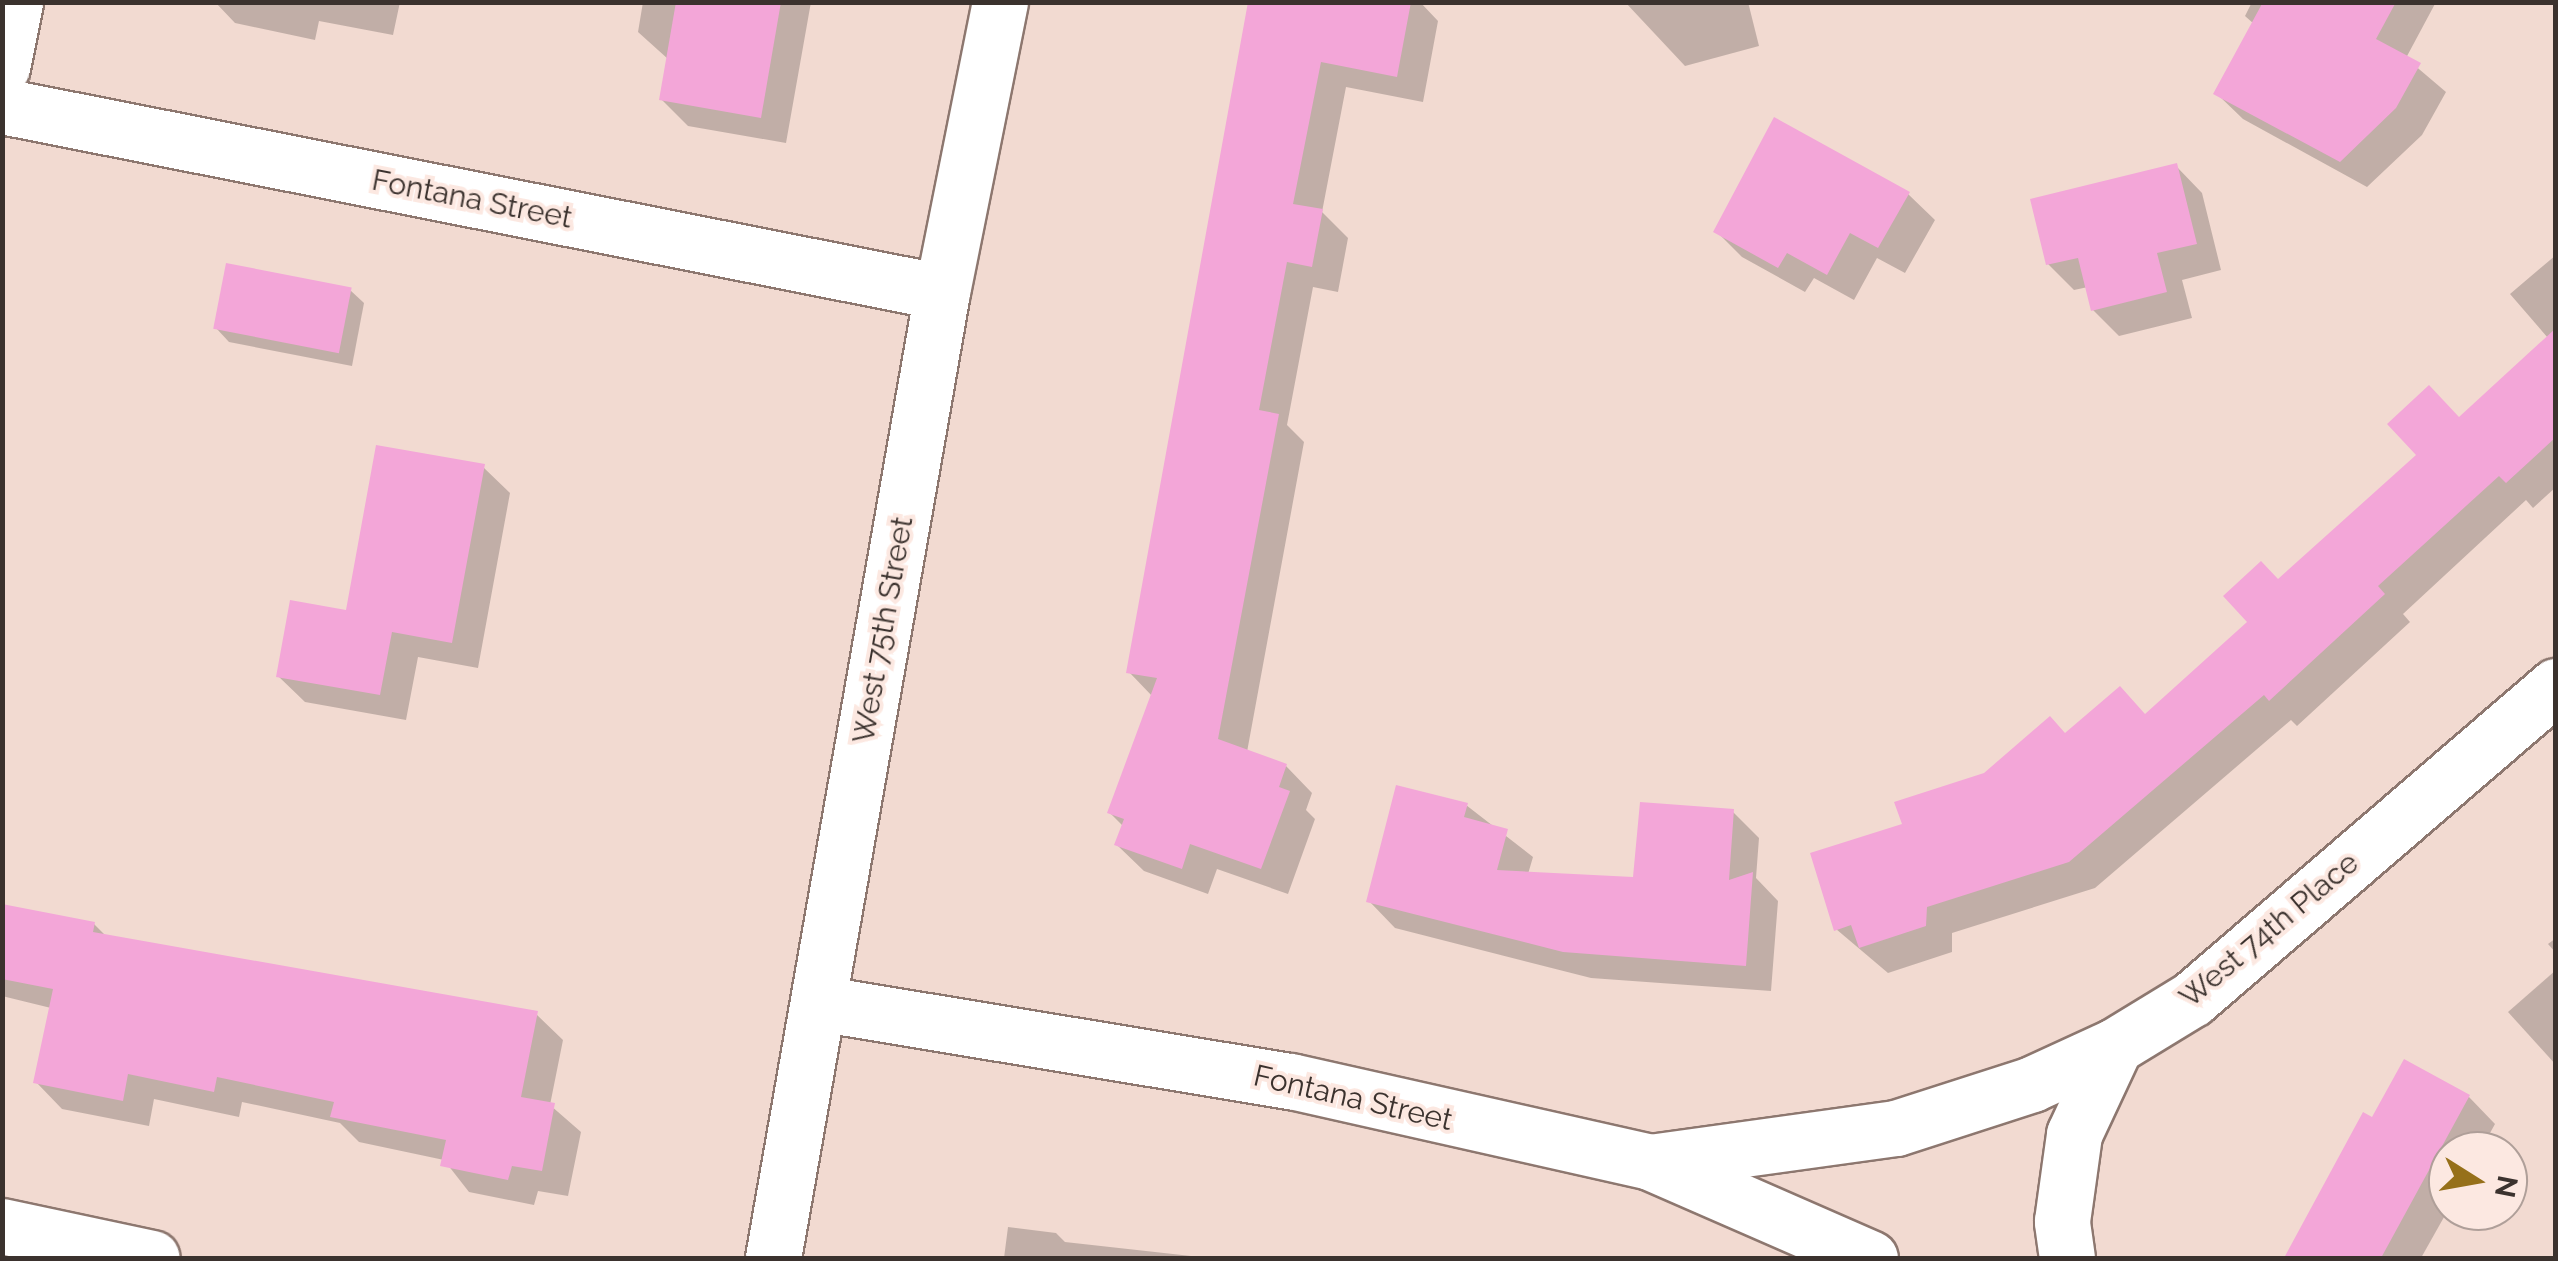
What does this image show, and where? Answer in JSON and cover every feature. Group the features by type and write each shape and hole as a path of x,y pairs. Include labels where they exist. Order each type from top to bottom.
{"street":[{"path":"2,67 15,2"},
{"name":"West 75th Street","path":"773,1258 942,292 1000,2"},
{"name":"Fontana Street","path":"2,106 942,292"},
{"name":"West 74th Place","path":"1650,1162 1896,1128 2032,1084 2115,1046 2192,999 2556,686"},
{"name":"Fontana Street","path":"818,1003 1291,1081 1605,1157 1650,1162 1870,1258"},
{"path":"2066,1258 2062,1221 2074,1134 2115,1046"},
{"path":"2,1226 152,1258"}],"building":[{"path":"676,2 781,2 761,118 659,100"},
{"path":"1248,2 1411,2 1397,77 1321,62 1293,204 1323,209 1312,267 1287,262 1259,410 1279,414 1218,739 1287,764 1279,787 1290,791 1261,869 1190,844 1182,869 1114,845 1124,819 1107,813 1157,678 1126,673"},
{"path":"2263,2 2396,2 2376,39 2421,63 2396,108 2340,162 2213,94"},
{"path":"1774,117 1910,192 1878,248 1850,233 1827,275 1787,253 1778,268 1713,232"},
{"path":"2177,163 2197,244 2157,253 2167,292 2091,311 2078,258 2046,265 2030,199"},
{"path":"226,263 352,287 339,353 213,329"},
{"path":"2556,328 2556,437 2506,483 2499,476 2378,586 2385,594 2269,701 2264,695 2069,862 1927,907 1926,926 1859,948 1851,925 1834,931 1810,853 1902,824 1894,802 1984,773 2050,716 2065,733 2120,686 2145,714 2247,622 2223,596 2261,561 2278,579 2416,455 2387,424 2429,385 2459,417"},
{"path":"376,445 485,464 452,643 392,632 380,695 276,677 290,600 346,610"},
{"path":"1396,785 1468,803 1464,817 1508,829 1497,870 1633,877 1640,802 1734,809 1729,880 1753,872 1746,966 1563,952 1366,902"},
{"path":"2,904 95,922 93,932 538,1011 521,1097 555,1103 542,1171 512,1166 508,1180 440,1166 446,1140 330,1117 334,1102 217,1077 214,1092 128,1074 123,1101 33,1083 53,989 2,979"},
{"path":"2404,1059 2470,1095 2450,1131 2428,1131 2428,1172 2381,1258 2284,1258 2363,1112 2372,1117"}]}
